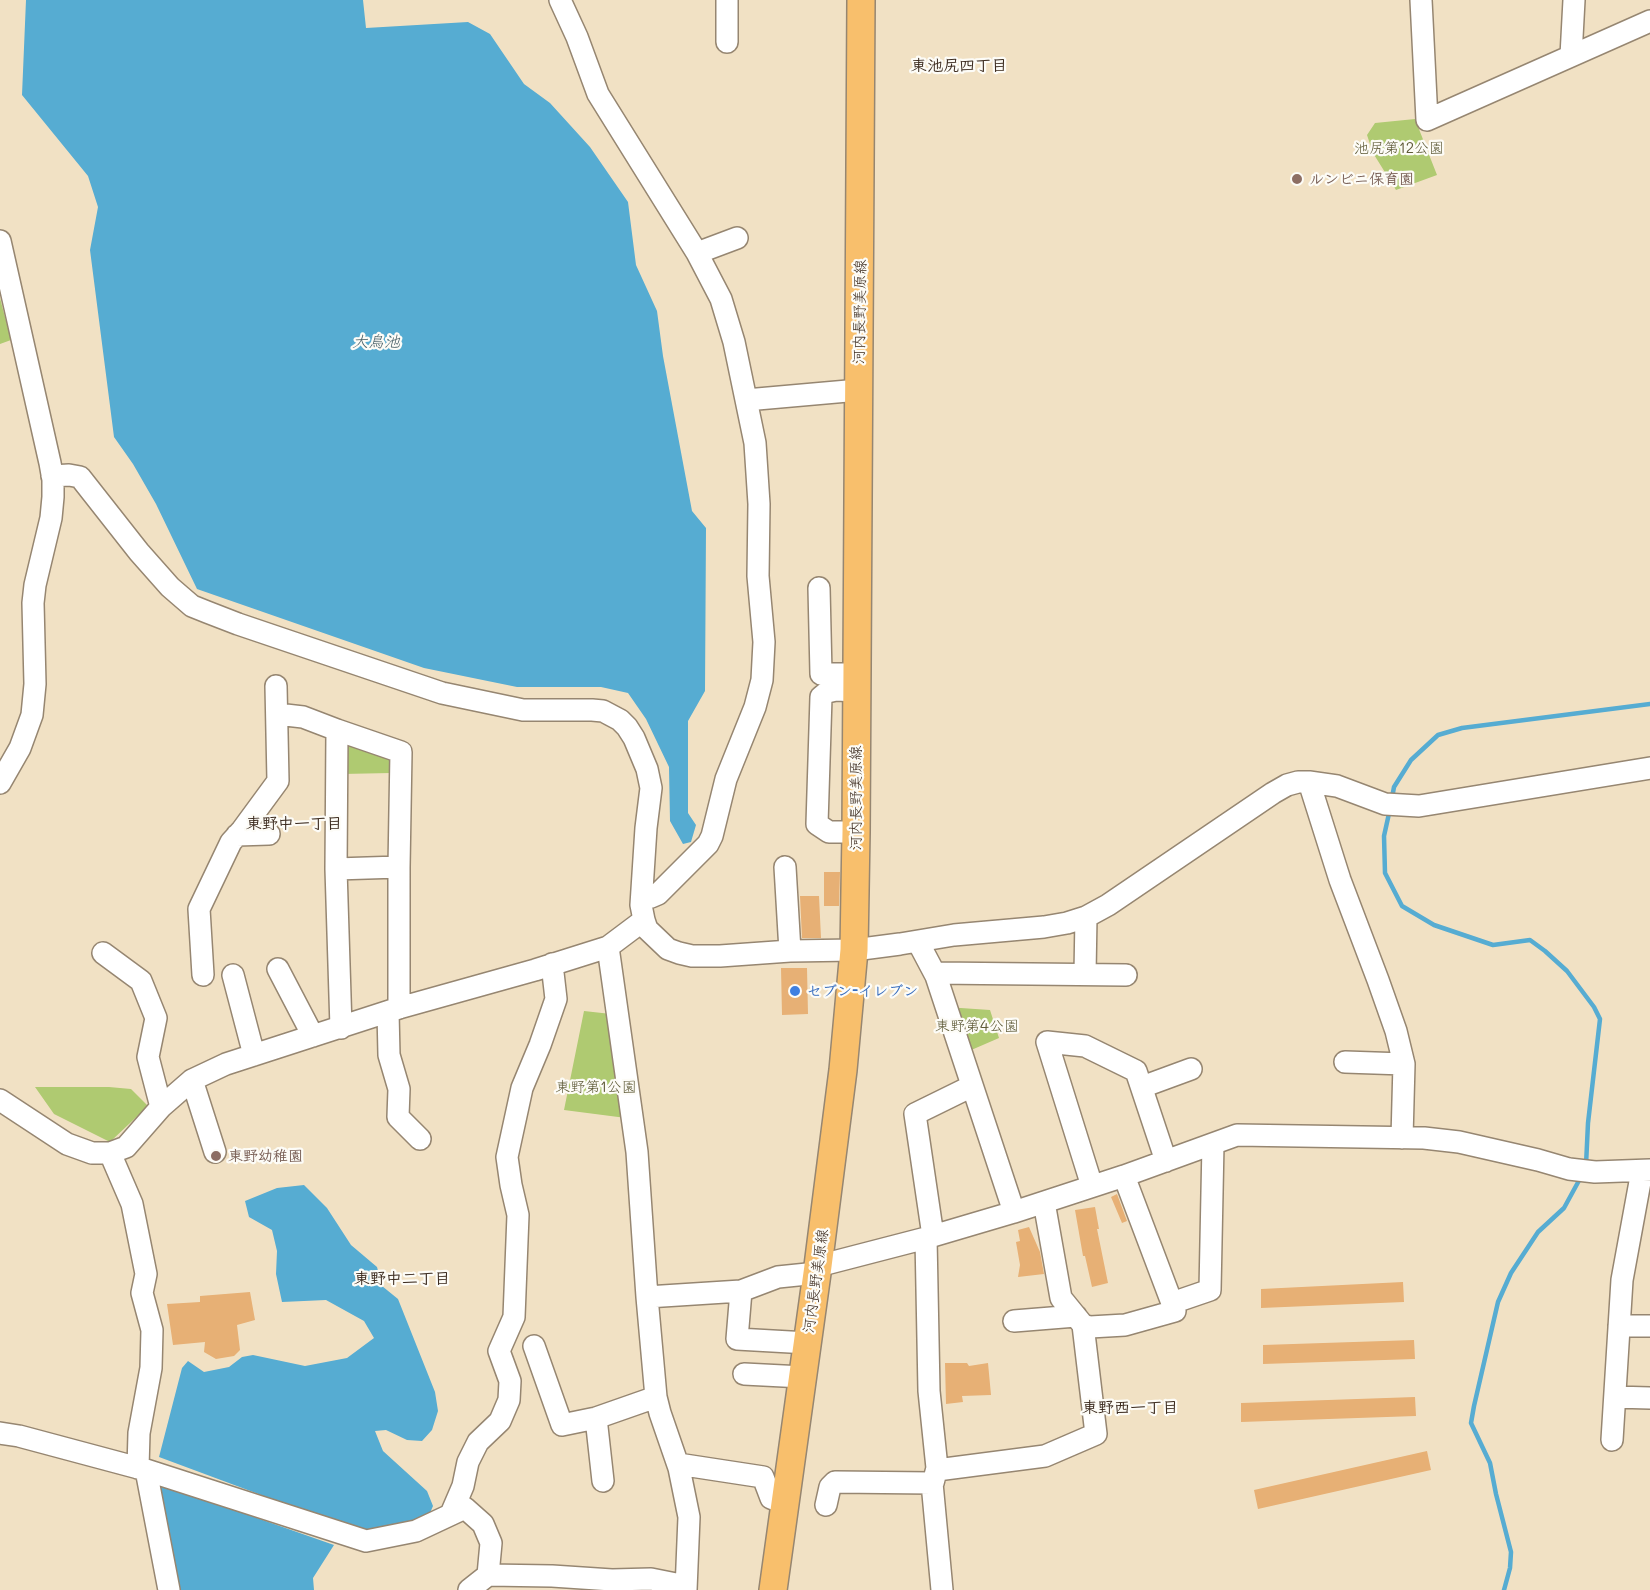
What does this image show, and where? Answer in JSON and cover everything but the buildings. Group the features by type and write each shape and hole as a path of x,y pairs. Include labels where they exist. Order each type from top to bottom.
{"main road":[{"name":"河内長野美原線","path":"773,1590 818,1269 843,1070 854,950 861,0"}],"street":[{"path":"560,0 578,37 603,104 697,253 721,299 734,342 755,443 759,504 758,576 764,642 762,680 755,707 726,779 708,844 658,894 642,897"},
{"path":"727,0 727,42"},
{"path":"1422,0 1427,120 1650,21"},
{"path":"1571,56 1574,0"},
{"path":"697,253 737,238"},
{"path":"0,241 52,476 53,498 33,603 35,684 33,708 20,748 0,783"},
{"path":"746,400 859,390"},
{"path":"52,476 80,477 139,552 170,587 192,606 442,693 523,710 603,711 620,720 634,738 651,788 641,905 644,920 647,929 668,949 679,954 720,956 790,951 854,950 954,935 1066,923 1086,917 1108,905 1287,785 1309,782 1337,786 1385,804 1419,806 1650,768"},
{"path":"819,588 822,674 857,683"},
{"path":"856,832 829,832 817,824 821,697 827,692 857,683"},
{"path":"202,975 199,909 231,842 278,781 276,686"},
{"path":"277,714 303,717 401,752 394,1010 389,1055 399,1089 407,1096 398,1117 420,1139"},
{"path":"337,730 336,869 341,1028"},
{"path":"1309,782 1341,880 1396,1031 1404,1064 1402,1138"},
{"path":"237,835 269,834"},
{"path":"336,869 399,867"},
{"path":"785,867 790,951"},
{"path":"1085,974 1086,917"},
{"path":"0,1100 67,1144 92,1154 110,1153 126,1147 161,1107 192,1080 226,1064 394,1010 608,947 644,920"},
{"path":"918,942 935,973 1014,1212"},
{"path":"0,1433 142,1469 366,1541 416,1531 465,1508 483,1524 491,1543 481,1583 552,1576 612,1580 651,1579 686,1588 689,1517 678,1464 656,1397 637,1152 608,947"},
{"path":"103,953 141,981 156,1018 148,1057 161,1107"},
{"path":"451,1514 464,1486 468,1462 478,1442 500,1421 508,1400 510,1381 499,1351 514,1317 518,1215 507,1157 522,1088 540,1046 556,999 552,964"},
{"path":"278,969 313,1036"},
{"path":"935,973 1126,975"},
{"path":"233,975 254,1055"},
{"path":"1092,1186 1047,1042 1085,1046 1136,1071 1166,1161"},
{"path":"1345,1062 1404,1064"},
{"path":"1142,1087 1191,1069"},
{"path":"192,1080 215,1152"},
{"path":"942,1590 930,1391 929,1237 915,1114 972,1086"},
{"path":"647,1297 741,1291 778,1277 818,1269 1014,1212 1124,1176 1237,1135 1424,1138 1459,1142 1569,1169 1595,1172 1646,1171 1622,1280 1612,1440"},
{"path":"1124,1176 1172,1303 1210,1290 1213,1144"},
{"path":"110,1153 132,1204 146,1274 142,1293 152,1330 151,1368 139,1433 142,1469 169,1590"},
{"path":"1044,1202 1061,1298 1079,1320 1090,1327 1125,1325 1175,1311"},
{"path":"741,1291 737,1339 808,1343"},
{"path":"1014,1321 1079,1320"},
{"path":"826,1505 830,1487 835,1482 934,1477 1046,1456 1096,1434 1079,1320"},
{"path":"1619,1326 1650,1326"},
{"path":"534,1346 562,1425 596,1418 656,1397"},
{"path":"744,1374 803,1377"},
{"path":"1615,1397 1650,1398"},
{"path":"596,1418 603,1480"},
{"path":"678,1464 763,1477 771,1498 786,1504"}],"green space":[{"name":"池尻第12公園","path":"1415,119 1437,175 1396,190 1373,153 1367,135 1375,123"},
{"path":"0,298 11,340 0,344"},
{"path":"349,742 390,757 391,773 342,774 342,747"},
{"name":"東野第4公園","path":"946,1007 990,1010 999,1038 969,1051"},
{"name":"東野第1公園","path":"584,1011 611,1014 626,1118 564,1110"},
{"path":"35,1087 131,1089 148,1106 110,1142 54,1114"}],"water":[{"name":"大鳥池","path":"26,0 363,0 366,28 468,22 490,34 524,84 550,103 590,147 628,202 636,265 657,311 663,356 692,511 706,528 705,691 688,721 688,813 696,825 691,842 683,844 670,821 669,767 646,719 628,693 601,687 517,687 424,668 197,589 156,504 114,437 90,250 98,207 88,176 22,95"},
{"path":"304,1185 327,1208 351,1245 377,1267 382,1286 398,1299 435,1392 438,1411 432,1430 422,1441 407,1440 386,1430 375,1431 383,1451 427,1491 433,1506 427,1520 366,1534 159,1457 182,1368 188,1361 204,1372 229,1367 242,1357 253,1355 305,1366 347,1358 374,1338 364,1321 326,1300 282,1302 276,1274 277,1251 272,1230 249,1217 245,1201 277,1188"},
{"path":"160,1484 334,1545 313,1578 314,1590 177,1590"}],"waterway":[{"path":"1392,798 1394,787 1411,760 1438,735 1462,728 1650,704"},
{"path":"1390,809 1384,836 1385,873 1402,906 1434,925 1493,945 1530,940 1567,971 1594,1007 1600,1019 1588,1123 1586,1165"},
{"path":"1504,1590 1510,1568 1511,1552 1490,1463 1471,1423 1474,1406 1498,1302 1511,1273 1538,1232 1564,1208 1582,1175"}],"place":[{"name":"ルンビニ保育園","path":"1297,179"},
{"name":"セブン-イレブン","path":"795,991"},
{"name":"東野幼稚園","path":"216,1156"}],"district":[{"name":"東池尻四丁目","path":"959,66"},
{"name":"東野中一丁目","path":"294,824"},
{"name":"東野中二丁目","path":"402,1279"},
{"name":"東野西一丁目","path":"1130,1408"}]}
